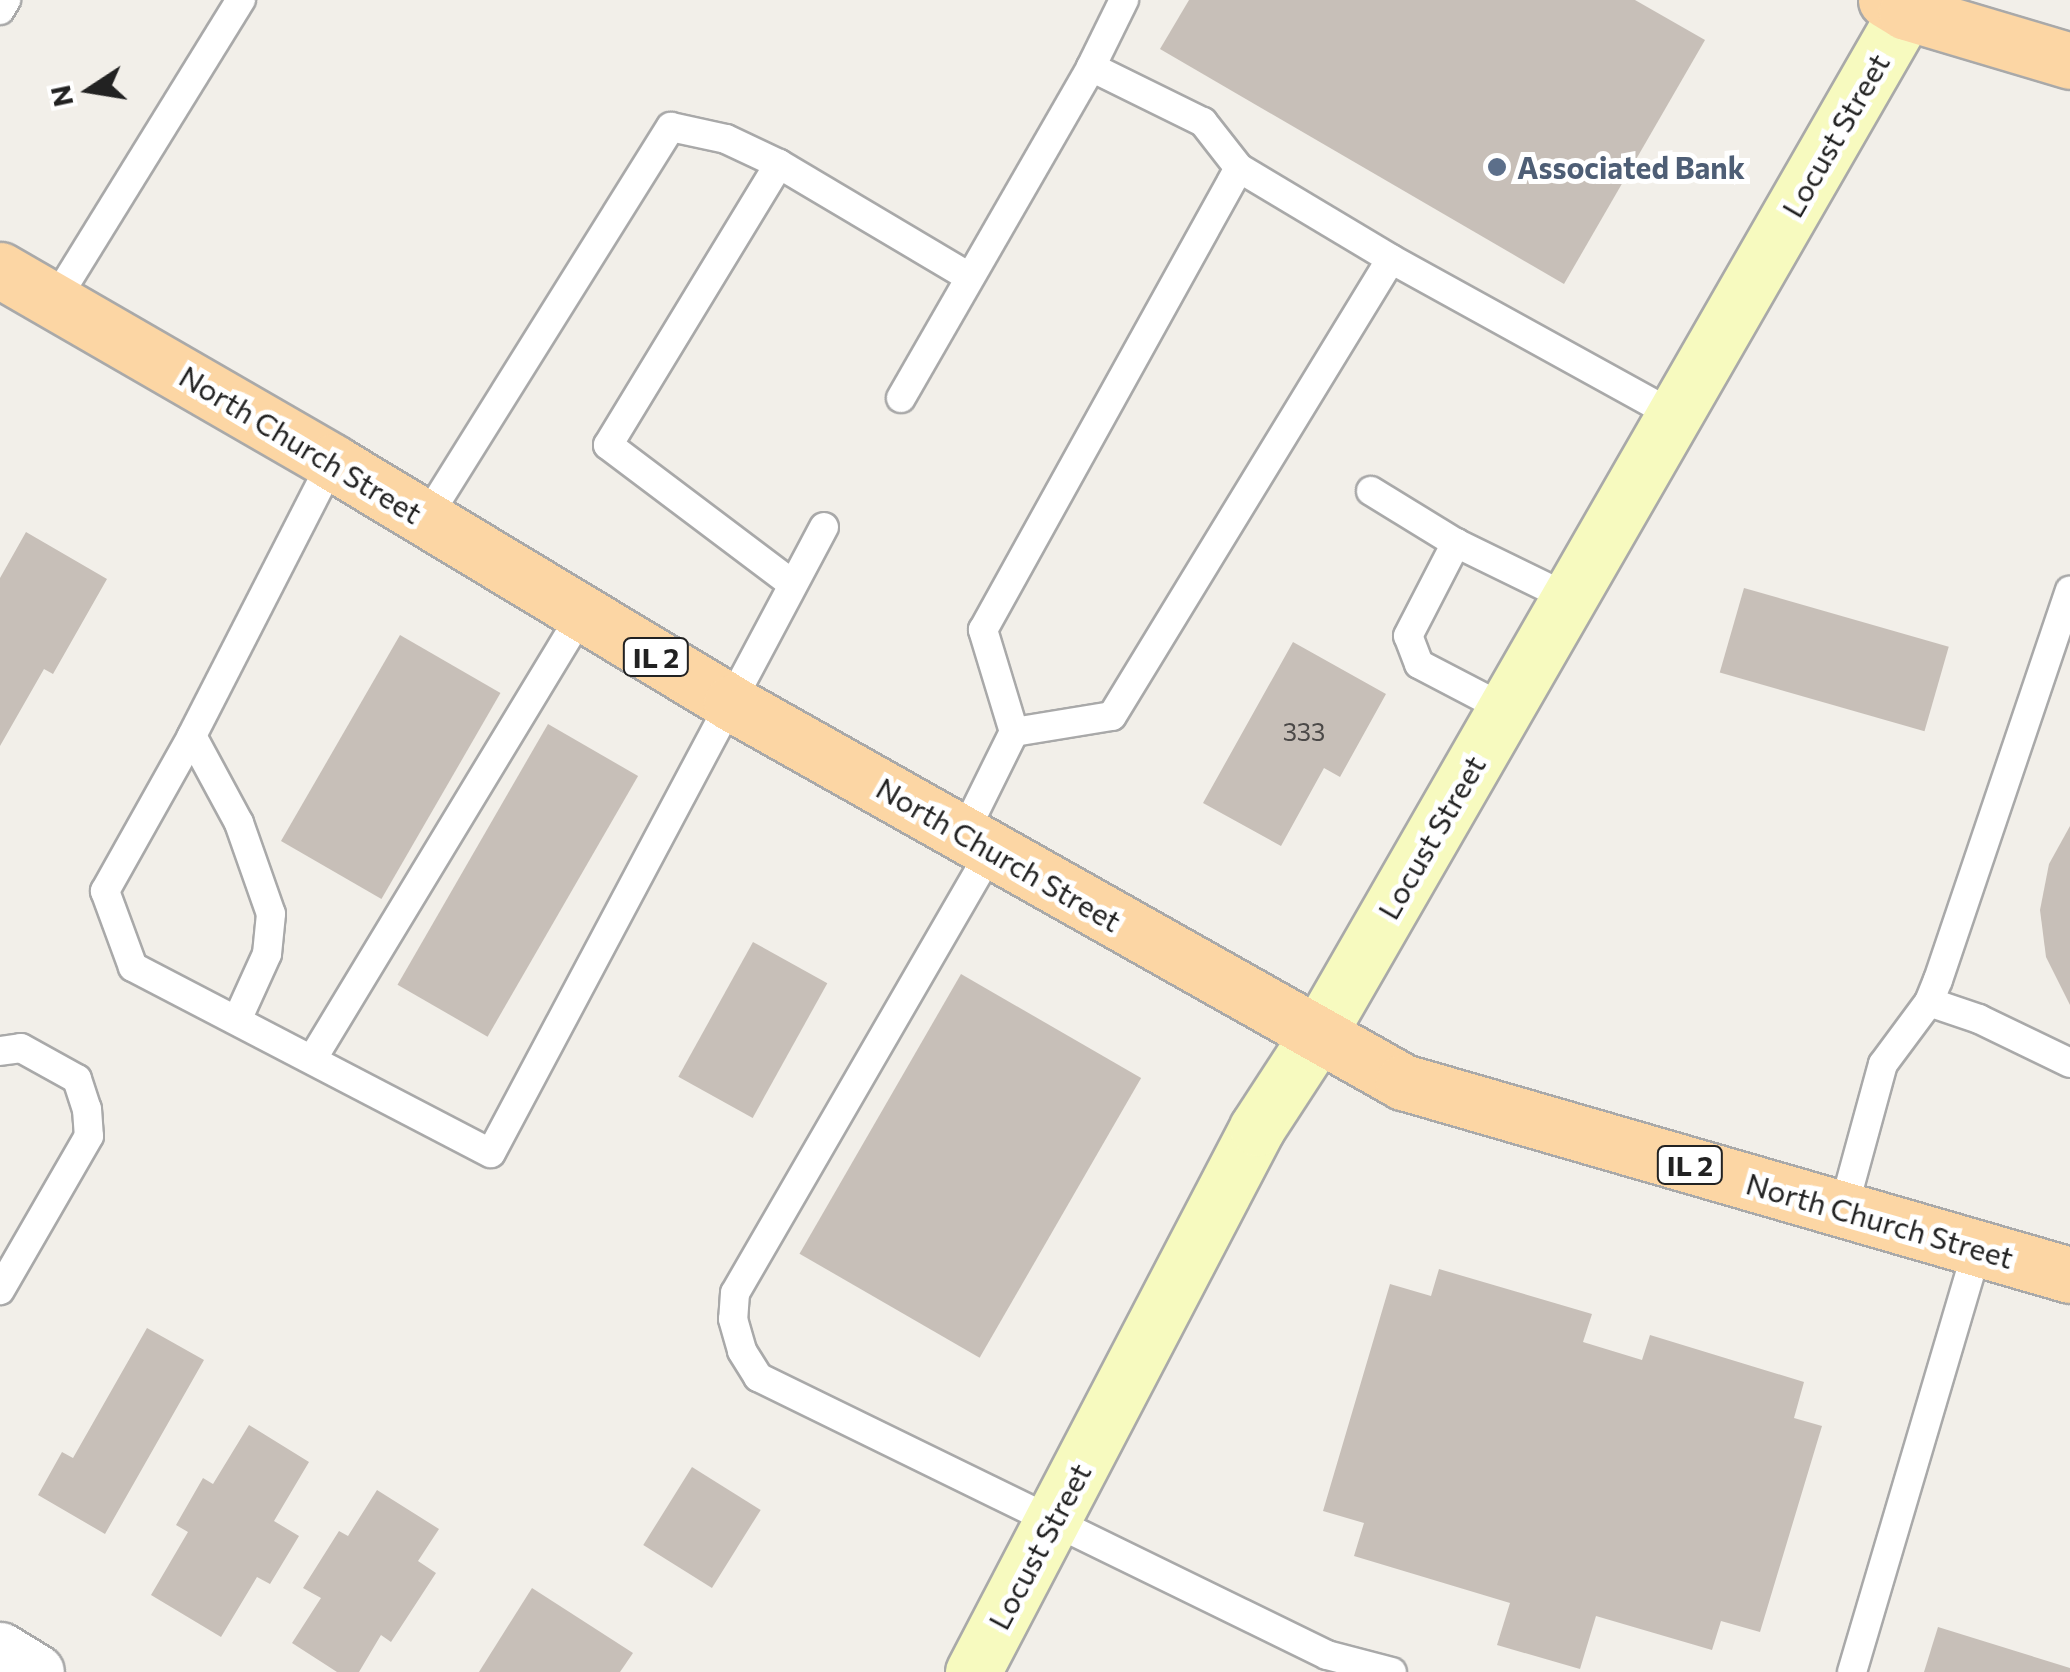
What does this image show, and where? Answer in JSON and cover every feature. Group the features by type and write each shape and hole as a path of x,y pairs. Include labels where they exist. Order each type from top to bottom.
{"main road":[{"path":"1899,4 2070,61"},
{"name":"North Church Street","path":"0,270 56,299 426,517 731,702 1403,1082 2070,1274"}],"street":[{"name":"Locust Street","path":"972,1672 1257,1128 1318,1036 1675,416 1899,4"},
{"path":"0,1650 36,1672"}],"lane":[{"path":"0,10 6,0"},
{"path":"56,299 241,0"},
{"path":"901,398 1091,67 1124,0"},
{"path":"1091,67 1203,122 1239,168 1392,259 1675,416"},
{"path":"426,517 671,126 726,140 779,164 969,277"},
{"path":"779,164 608,446 792,583"},
{"path":"1239,168 984,630 1014,732 978,841 735,1293 733,1320 742,1351 758,1377 1327,1655 1392,1672"},
{"path":"1014,732 1112,716 1392,259"},
{"path":"332,462 192,736 105,891 133,966 492,1152 824,527"},
{"path":"1370,491 1456,543 1569,598"},
{"path":"1456,543 1408,636 1419,664 1505,709"},
{"path":"1844,1210 1883,1064 1929,1002 2070,591"},
{"path":"313,1058 583,612"},
{"path":"192,736 240,824 271,914 267,954 238,1018"},
{"path":"1929,1002 1980,1019 2070,1063"},
{"path":"0,1051 21,1048 77,1080 87,1109 89,1136 0,1290"},
{"path":"1852,1672 1978,1247"}],"building":[{"name":"Associated Bank","path":"1189,0 1635,0 1705,40 1564,284 1160,49"},
{"path":"26,532 107,579 53,674 44,669 0,746 0,578"},
{"path":"1744,588 1949,647 1924,731 1720,673"},
{"path":"400,635 500,693 381,899 281,841"},
{"path":"1293,642 1386,694 1340,777 1324,768 1281,846 1203,803"},
{"path":"548,724 638,776 488,1037 398,985"},
{"path":"2070,826 2070,1005 2046,957 2040,910 2049,864"},
{"path":"753,942 827,983 753,1118 678,1077"},
{"path":"961,974 1141,1078 980,1358 800,1254"},
{"path":"1439,1269 1592,1314 1583,1342 1642,1360 1650,1335 1804,1382 1794,1418 1822,1426 1760,1632 1721,1621 1712,1650 1596,1616 1580,1669 1497,1645 1510,1603 1354,1556 1364,1523 1323,1511 1390,1284 1431,1296"},
{"path":"147,1328 204,1360 105,1534 38,1495 62,1452 73,1458"},
{"path":"249,1425 309,1462 274,1521 299,1536 270,1584 257,1577 221,1637 151,1595 188,1532 176,1525 203,1478 213,1484"},
{"path":"692,1467 761,1510 712,1588 643,1545"},
{"path":"377,1490 439,1529 418,1561 436,1573 391,1642 381,1635 359,1672 337,1672 292,1643 321,1598 303,1588 339,1531 348,1536"},
{"path":"532,1588 633,1653 620,1672 479,1672"},
{"path":"1938,1627 2070,1668 2070,1672 1924,1672"}],"place":[{"name":"Associated Bank","path":"1497,167"}]}
